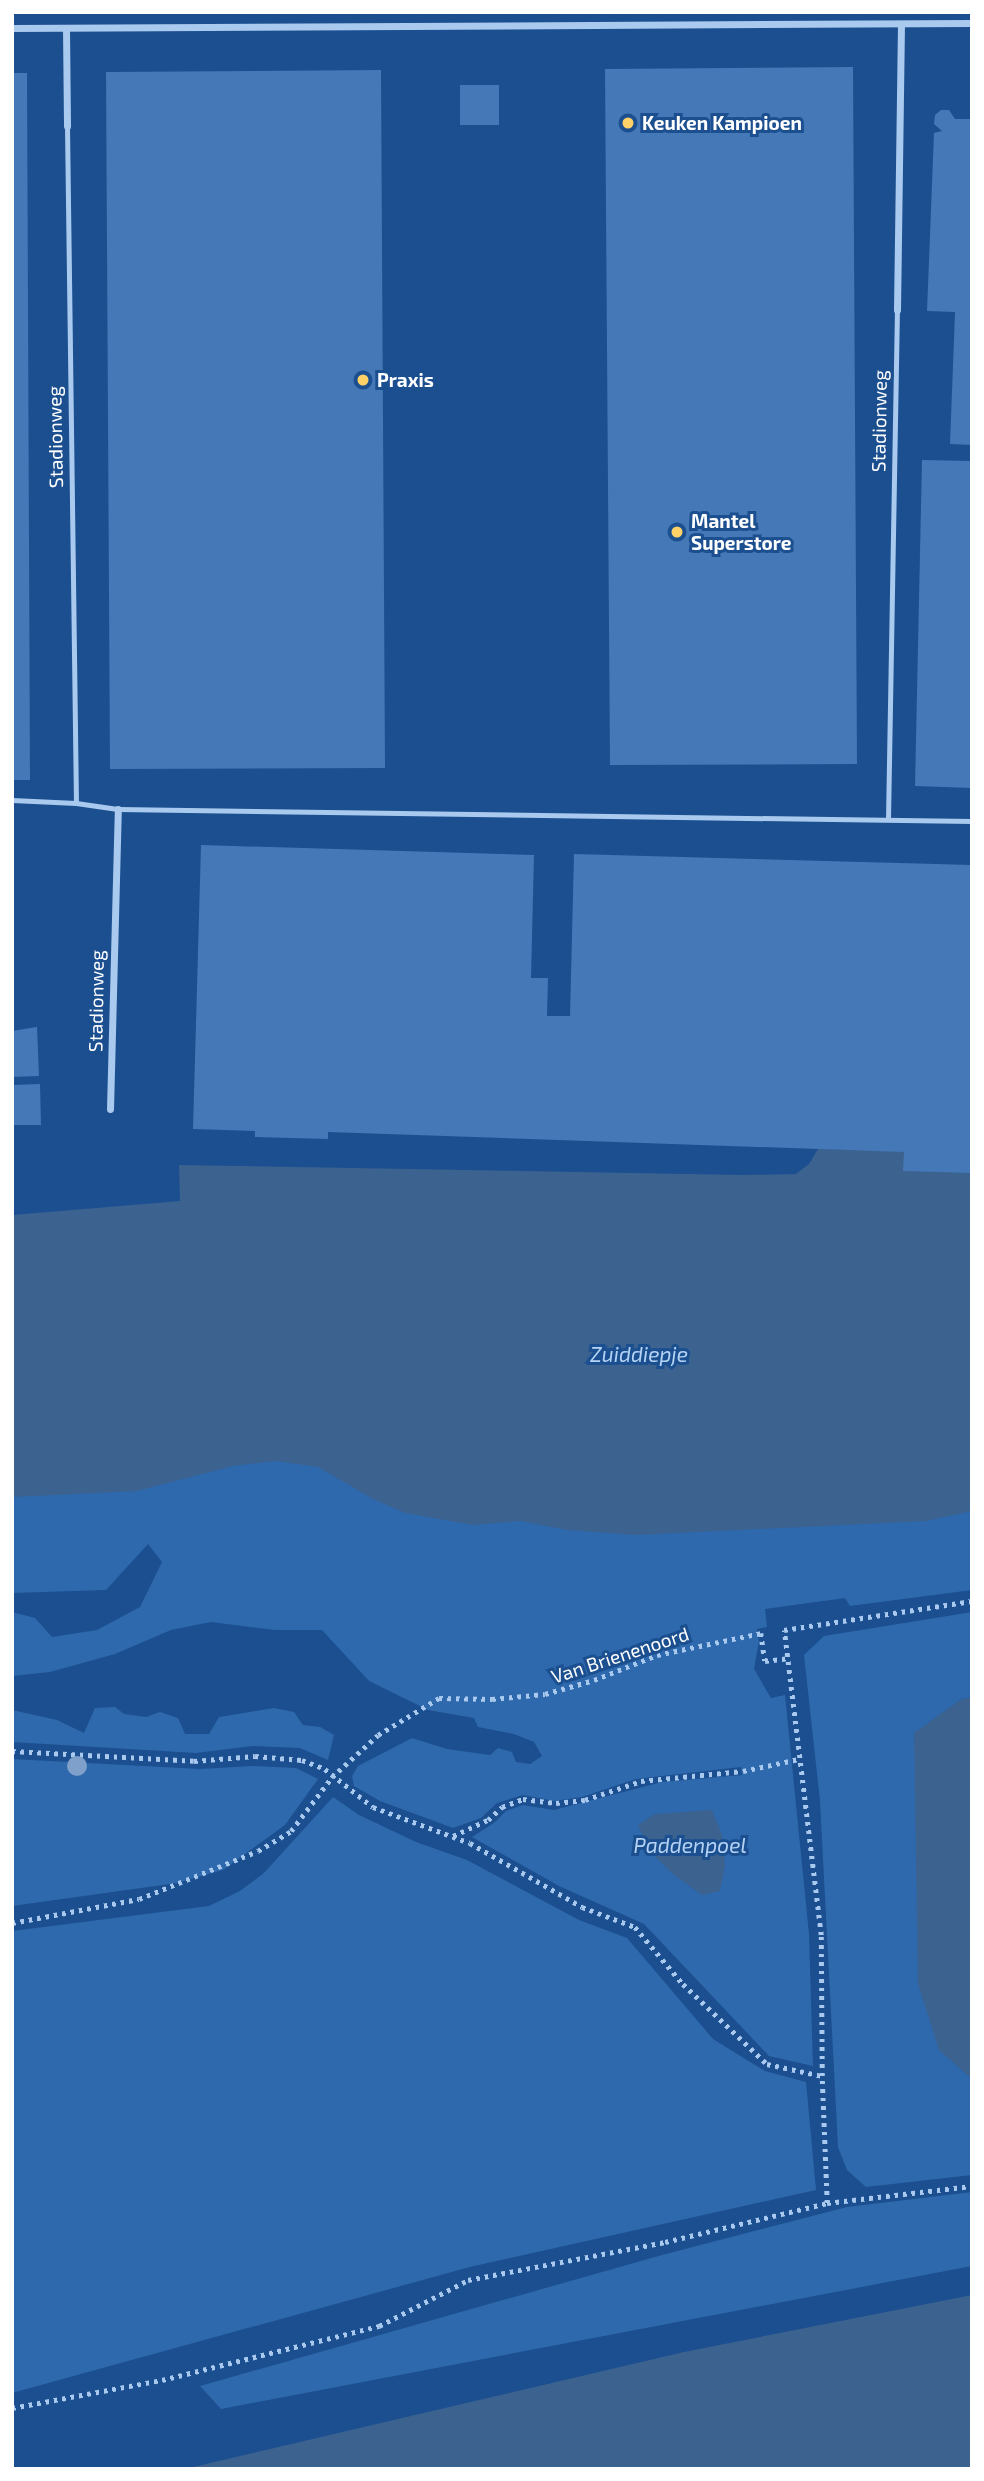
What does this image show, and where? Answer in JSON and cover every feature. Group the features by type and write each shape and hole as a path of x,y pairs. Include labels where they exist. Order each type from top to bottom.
{"street":[{"path":"12,29 972,23"},
{"name":"Stadionweg","path":"897,310 901,24"},
{"name":"Stadionweg","path":"66,28 67,126"},
{"name":"Stadionweg","path":"110,1109 118,809"}],"lane":[{"name":"Stadionweg","path":"67,126 76,803"},
{"name":"Stadionweg","path":"888,819 897,310"},
{"path":"12,800 76,803 118,809 972,821"}],"path":[{"path":"827,2203 821,2076 821,1935 784,1630 972,1601"},
{"name":"Van Brienenoord","path":"12,1923 139,1899 241,1860 290,1831 331,1777 378,1735 439,1698 492,1699 545,1694 594,1680 657,1655 761,1633 765,1661 788,1658"},
{"path":"12,1752 194,1761 255,1756 302,1760 326,1769 331,1777 373,1807 453,1836 582,1907 635,1927 683,1984 767,2064 821,2076"},
{"path":"453,1836 488,1821 502,1807 523,1799 556,1803 584,1800 640,1781 743,1771 799,1759"},
{"path":"12,2408 162,2380 379,2326 468,2280 665,2242 827,2203 972,2186"}],"shaded area":[{"path":"276,1458 972,1467 972,1590 850,1606 845,1598 765,1609 767,1627 757,1629 759,1641 754,1669 771,1698 785,1695 809,1934 813,2066 769,2056 644,1924 559,1886 472,1837 494,1823 506,1811 523,1805 554,1810 662,1782 742,1775 741,1767 636,1779 582,1797 554,1801 523,1795 497,1803 481,1818 453,1828 380,1801 354,1786 352,1776 358,1766 412,1738 447,1749 490,1755 498,1748 512,1752 516,1762 530,1764 542,1756 534,1742 514,1734 478,1727 474,1718 428,1710 369,1681 322,1630 275,1630 211,1622 171,1630 115,1654 50,1672 12,1676 12,1612 35,1618 52,1637 97,1630 140,1607 162,1562 148,1544 106,1590 12,1593 12,1483"},
{"path":"972,1612 972,1697 960,1700 914,1734 939,2049 972,2079 972,2175 866,2187 847,2170 838,2147 820,1801 804,1655 824,1636"},
{"path":"115,1707 124,1714 146,1717 160,1712 178,1718 185,1734 209,1734 219,1717 274,1708 294,1712 303,1725 320,1727 334,1735 328,1760 300,1748 253,1746 196,1753 12,1742 12,1710 57,1720 84,1733 95,1708"},
{"path":"12,1759 200,1769 252,1766 296,1768 318,1779 285,1825 223,1870 177,1883 12,1906"},
{"path":"333,1797 359,1815 416,1842 467,1860 579,1920 627,1938 713,2039 765,2071 806,2082 816,2190 470,2267 12,2393 12,1931 209,1906 240,1891 264,1873"},
{"path":"972,2192 972,2266 221,2409 200,2386 662,2255 847,2207"}],"water":[{"name":"Zuiddiepje","path":"818,1149 972,1152 972,1511 927,1521 636,1535 567,1530 521,1521 473,1525 405,1513 373,1499 318,1467 276,1461 233,1466 137,1491 12,1497 12,1215 180,1201 179,1165 796,1174 809,1164"},
{"path":"972,1697 972,2079 939,2050 918,1984 914,1733 960,1700"},
{"name":"Paddenpoel","path":"712,1810 722,1835 725,1866 720,1891 702,1895 674,1875 650,1852 638,1825 655,1814"},
{"path":"972,2295 972,2469 185,2469 684,2352"}],"building":[{"path":"853,67 857,764 610,765 605,69"},
{"path":"381,70 385,768 110,769 106,72"},
{"path":"12,73 27,73 30,780 12,780"},
{"path":"460,85 499,85 499,125 460,125"},
{"path":"941,110 949,110 955,119 972,119 972,445 950,444 955,312 927,311 934,133 942,131 934,124 935,115"},
{"path":"922,460 972,461 972,788 915,786"},
{"path":"201,845 534,855 531,978 548,978 547,1016 570,1016 574,854 972,865 972,1173 903,1171 904,1152 328,1132 328,1139 255,1137 255,1131 193,1129"},
{"path":"37,1027 39,1076 12,1077 12,1031"},
{"path":"40,1084 41,1125 12,1125 12,1085"}],"place":[{"name":"Keuken Kampioen","path":"628,123"},
{"name":"Praxis","path":"363,380"},
{"name":"Mantel Superstore","path":"677,532"}]}
